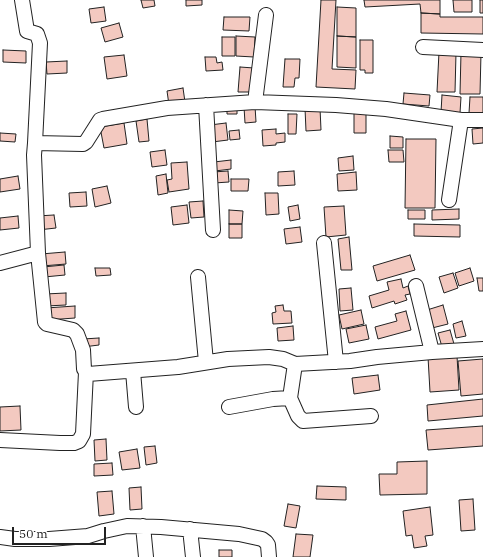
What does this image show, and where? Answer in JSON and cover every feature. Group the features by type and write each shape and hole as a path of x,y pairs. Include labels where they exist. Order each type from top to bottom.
{"street":[{"path":"0,440 74,443 79,441 83,434 86,372 83,350 77,334 73,330 47,324 45,322 38,252 34,155 40,43 37,34 28,31 22,0"},
{"path":"255,102 266,15"},
{"path":"423,47 483,50"},
{"path":"35,143 83,144 86,142 100,120 103,119 167,108 255,102 336,105 386,109 461,120 483,120"},
{"path":"206,106 213,230"},
{"path":"449,200 461,120"},
{"path":"324,243 336,362"},
{"path":"0,263 38,252"},
{"path":"198,277 206,362"},
{"path":"416,286 432,352"},
{"path":"86,372 92,374 133,371 178,367 228,359 269,356 283,359 295,364 336,362 432,352 483,349"},
{"path":"295,364 290,398 298,416 303,421 371,416"},
{"path":"133,371 136,407"},
{"path":"229,407 273,398 290,398"},
{"path":"0,537 36,540 76,538 127,526 143,526 239,534 262,539 268,545 269,557"},
{"path":"143,526 146,557"},
{"path":"190,530 193,557"}],"building":[{"path":"141,0 154,0 155,6 143,8"},
{"path":"186,0 202,0 202,5 186,6"},
{"path":"321,0 336,0 332,69 356,70 355,89 316,87"},
{"path":"364,0 440,0 440,14 421,13 420,4 365,7"},
{"path":"453,0 472,0 472,12 454,12"},
{"path":"480,0 483,0 483,13 480,13"},
{"path":"104,7 106,21 91,23 89,9"},
{"path":"337,7 356,8 356,37 337,36"},
{"path":"421,13 440,14 440,17 483,17 483,34 421,33"},
{"path":"224,17 250,17 249,31 223,30"},
{"path":"119,23 123,37 105,42 101,28"},
{"path":"236,36 255,37 254,57 236,56"},
{"path":"337,36 356,37 356,68 337,67"},
{"path":"222,37 235,37 235,56 222,56"},
{"path":"360,40 373,40 373,73 365,73 365,70 360,70"},
{"path":"3,50 26,51 26,63 3,62"},
{"path":"439,52 456,53 455,92 437,92"},
{"path":"461,53 481,53 480,94 460,94"},
{"path":"124,55 127,76 107,79 104,57"},
{"path":"205,57 216,57 217,63 222,62 223,70 206,71"},
{"path":"285,59 300,59 299,78 295,78 294,87 283,87"},
{"path":"67,61 67,73 47,74 46,62"},
{"path":"240,67 254,68 252,92 238,92"},
{"path":"183,88 185,102 169,105 167,91"},
{"path":"404,93 430,95 429,106 403,104"},
{"path":"442,95 461,97 460,113 441,112"},
{"path":"470,97 483,97 483,113 469,113"},
{"path":"227,106 237,106 237,114 227,114"},
{"path":"255,106 256,122 245,123 244,107"},
{"path":"305,108 320,108 321,130 306,131"},
{"path":"354,112 366,112 366,133 354,133"},
{"path":"288,114 297,114 296,134 288,134"},
{"path":"147,119 149,141 139,142 136,121"},
{"path":"124,123 127,144 104,148 100,127"},
{"path":"226,123 228,140 212,142 210,125"},
{"path":"483,128 483,143 473,144 472,129"},
{"path":"276,129 276,134 285,133 285,142 276,143 276,145 263,146 262,130"},
{"path":"239,130 240,139 230,140 229,131"},
{"path":"0,133 16,134 15,142 0,141"},
{"path":"390,136 403,137 403,148 390,148"},
{"path":"406,139 436,139 435,208 405,208"},
{"path":"165,150 167,165 152,167 150,152"},
{"path":"388,150 403,150 404,162 389,162"},
{"path":"353,156 354,170 339,171 338,158"},
{"path":"231,160 231,169 215,171 214,162"},
{"path":"187,162 189,189 169,192 167,180 172,179 171,163"},
{"path":"228,171 229,182 214,183 213,172"},
{"path":"294,171 295,185 278,186 278,172"},
{"path":"356,172 357,190 338,191 337,174"},
{"path":"166,174 168,193 158,195 156,176"},
{"path":"18,176 20,189 0,192 0,179"},
{"path":"231,179 249,179 248,191 231,191"},
{"path":"107,186 111,203 95,207 92,189"},
{"path":"86,192 87,206 70,207 69,193"},
{"path":"265,193 278,193 279,214 266,215"},
{"path":"203,201 204,217 191,218 189,202"},
{"path":"187,205 189,223 173,225 171,207"},
{"path":"298,205 300,219 290,221 288,207"},
{"path":"344,206 346,235 326,237 324,207"},
{"path":"459,209 459,219 432,220 432,210"},
{"path":"229,210 243,211 242,224 229,224"},
{"path":"408,210 425,210 425,219 408,219"},
{"path":"54,215 56,228 38,230 37,216"},
{"path":"18,216 19,228 0,230 0,218"},
{"path":"229,224 242,224 242,238 229,238"},
{"path":"414,224 460,225 460,237 414,236"},
{"path":"300,227 302,242 286,244 284,229"},
{"path":"349,237 352,270 341,270 338,239"},
{"path":"65,252 66,264 42,266 41,254"},
{"path":"410,255 415,270 377,281 373,266"},
{"path":"64,265 65,275 44,277 43,267"},
{"path":"95,268 110,268 111,275 96,276"},
{"path":"470,268 474,281 459,286 455,273"},
{"path":"453,273 458,288 444,293 439,277"},
{"path":"477,278 483,278 483,291 479,291"},
{"path":"401,279 403,288 408,286 410,294 405,295 407,300 395,304 394,301 372,308 369,296 389,290 387,282"},
{"path":"351,288 353,310 340,311 339,289"},
{"path":"66,293 66,305 46,306 45,294"},
{"path":"283,305 284,311 291,311 292,323 273,324 272,313 276,312 275,306"},
{"path":"443,305 448,324 432,328 427,310"},
{"path":"75,306 75,318 47,320 46,308"},
{"path":"361,310 364,324 342,329 339,315"},
{"path":"406,311 411,330 378,339 375,327 397,321 395,314"},
{"path":"462,321 466,336 456,338 453,324"},
{"path":"366,325 369,339 349,343 346,329"},
{"path":"293,326 294,340 278,341 277,328"},
{"path":"450,330 454,344 442,347 438,333"},
{"path":"99,338 99,345 83,347 83,339"},
{"path":"457,356 459,390 430,392 428,357"},
{"path":"483,359 483,394 461,396 458,361"},
{"path":"378,375 380,390 354,394 352,378"},
{"path":"483,399 483,416 428,421 427,405"},
{"path":"20,406 21,430 0,431 0,407"},
{"path":"483,426 483,446 428,450 426,430"},
{"path":"106,439 107,460 95,461 94,440"},
{"path":"155,446 157,463 146,465 144,447"},
{"path":"137,449 140,468 122,470 119,452"},
{"path":"427,461 427,494 380,495 379,474 397,474 397,462"},
{"path":"112,463 113,475 94,476 94,464"},
{"path":"317,486 346,487 346,500 316,499"},
{"path":"141,487 142,509 130,510 129,488"},
{"path":"112,491 114,514 99,516 97,492"},
{"path":"473,499 475,530 461,531 459,500"},
{"path":"288,504 300,506 296,528 284,526"},
{"path":"430,507 433,535 425,536 427,546 414,548 412,535 406,536 403,511"},
{"path":"296,534 313,535 310,557 293,557"},
{"path":"219,550 232,550 232,557 219,557"}]}
